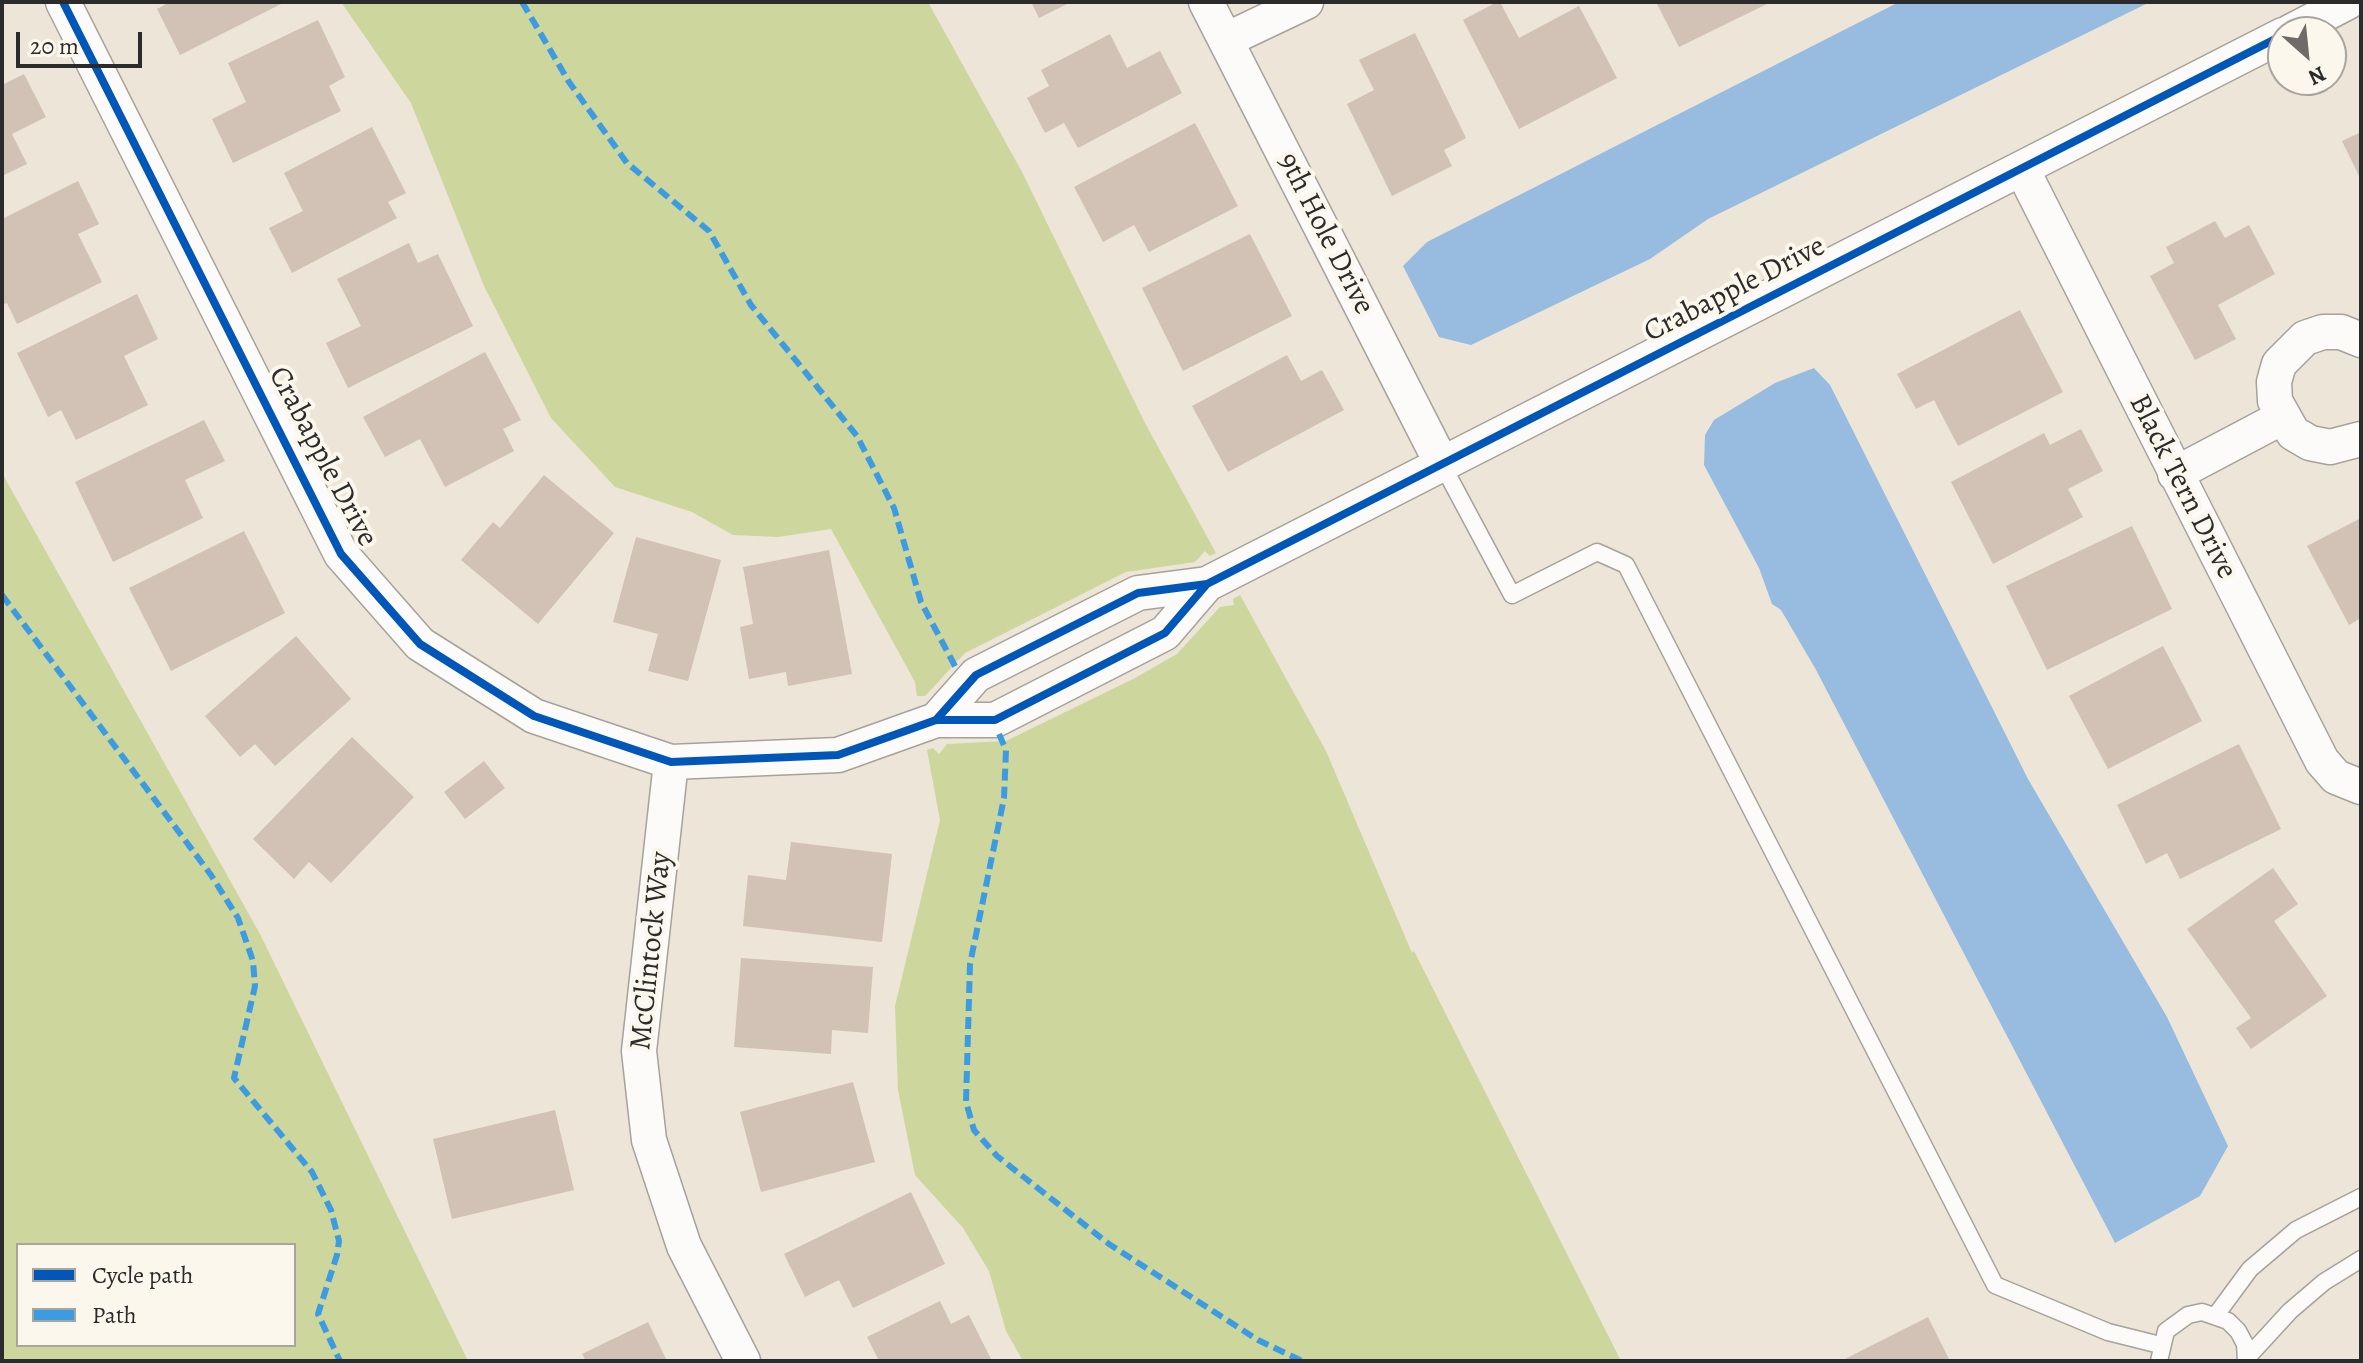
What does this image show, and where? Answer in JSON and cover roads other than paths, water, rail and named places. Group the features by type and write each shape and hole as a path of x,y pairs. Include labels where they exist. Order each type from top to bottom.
{"street":[{"name":"Crabapple Drive","path":"63,2 341,554 420,644 534,716 671,762 838,755 936,720 995,720 1165,633 1207,584"},
{"name":"9th Hole Drive","path":"1206,2 1443,466"},
{"path":"1226,40 1306,2"},
{"path":"2321,16 2348,2"},
{"name":"Crabapple Drive","path":"936,720 976,675 1138,593 1207,584 2267,43"},
{"name":"Black Tern Drive","path":"2022,169 2322,761 2336,777 2361,787"},
{"path":"2361,340 2341,332 2323,332 2305,338 2290,349 2279,364 2274,382 2275,401 2281,418 2293,433 2310,443 2330,447 2361,439"},
{"path":"2175,474 2281,418"},
{"name":"McClintock Way","path":"671,762 639,1051 649,1140 684,1246 743,1361"}],"lane":[{"path":"1443,466 1512,595 1597,552 1626,565 1995,1285 2160,1353 2166,1331 2188,1315 2216,1315 2238,1331 2245,1344 2246,1360"},
{"path":"2216,1315 2250,1269 2296,1230 2361,1197"},
{"path":"2246,1360 2290,1311 2324,1282 2361,1259"}],"water":[{"path":"1899,2 2150,2 1708,219 1650,259 1471,345 1439,337 1403,266 1427,242"},
{"path":"1814,368 1830,385 2028,779 2167,1017 2228,1146 2200,1196 2115,1243 1815,668 1781,610 1772,604 1759,568 1704,465 1705,435 1714,420 1775,383"}]}
